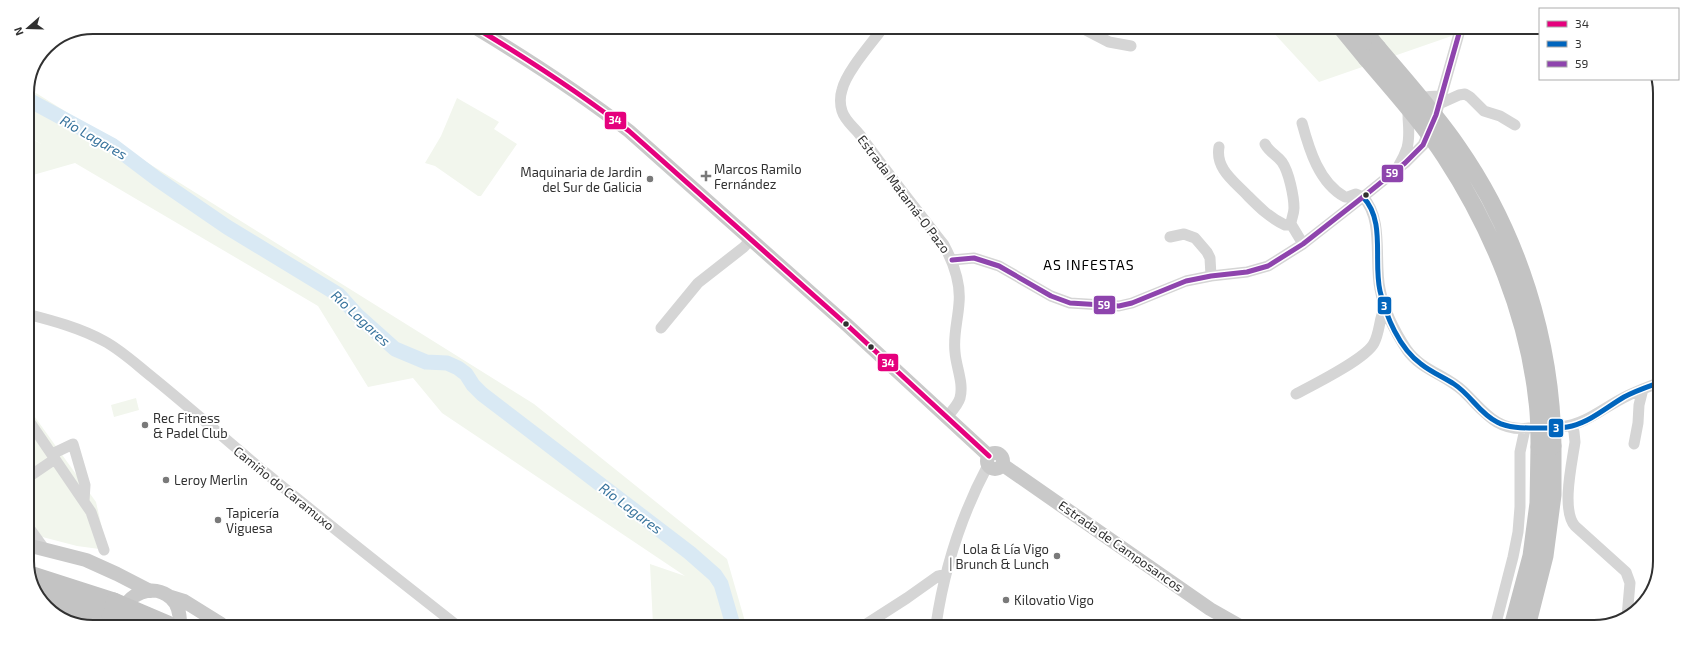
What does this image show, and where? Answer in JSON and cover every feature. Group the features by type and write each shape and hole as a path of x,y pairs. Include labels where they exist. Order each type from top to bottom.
{"highway":[{"path":"1348,34 1372,53"},
{"path":"1365,34 1372,53 1445,156 1472,200 1487,229 1507,277 1532,365 1553,495 1545,556 1529,620"},
{"path":"1514,620 1531,556 1546,446"},
{"path":"36,577 115,613 126,620"},
{"path":"43,593 115,613 149,620"}],"main road":[{"path":"486,34 536,64 592,103 628,131 853,330 946,418 988,461"},
{"name":"Estrada de Camposancos","path":"988,461 994,469 999,468 1003,464 1210,609 1229,620"},
{"path":"34,548 86,560 120,575 150,591 184,601 214,620"},
{"path":"120,575 134,596"},
{"path":"115,613 121,614 124,607 134,596 150,591"},
{"path":"171,597 177,607 180,620"}],"street":[{"name":"Estrada Matamá-O Pazo","path":"878,34 861,56 844,82 841,100 842,111 875,158 944,245 952,260 957,277 960,302 954,337 961,386 960,398 946,418"},
{"path":"1094,34 1109,42 1131,46"},
{"path":"952,260 974,258 999,266 1051,296 1070,303 1119,306 1132,303 1186,281 1211,276 1259,270 1303,244 1363,197 1423,146 1428,137 1440,100 1459,34"},
{"path":"1395,170 1407,148 1409,134 1407,116 1408,110 1412,103 1423,97 1440,100 1465,94 1484,111 1500,116 1514,125"},
{"path":"1302,123 1308,146 1325,179 1345,197 1356,194 1363,197 1370,208 1376,227 1377,268 1380,289 1385,307 1400,338 1415,359 1462,390 1484,413 1493,420 1504,425 1527,428 1520,452 1520,507 1518,532 1497,620"},
{"path":"1265,144 1268,150 1280,160 1285,168 1294,210 1291,224 1303,244"},
{"path":"1219,147 1220,160 1223,169 1231,181 1263,212 1273,216 1285,225 1291,224"},
{"path":"1170,237 1184,234 1195,238 1210,258 1211,276"},
{"path":"661,328 698,284 744,247 751,239"},
{"path":"1296,394 1326,378 1365,353 1374,342 1381,315 1385,307"},
{"name":"Camiño do Caramuxo","path":"34,316 66,324 85,331 106,342 192,409 233,446 450,620"},
{"path":"1628,609 1630,583 1626,572 1575,526 1569,517 1568,503 1575,442 1574,432 1566,427 1598,414 1626,396 1652,388"},
{"path":"1634,444 1638,423 1639,405 1652,388"},
{"path":"34,428 91,512 104,550"},
{"path":"34,473 73,444 85,485 84,501"},
{"path":"937,620 946,574 972,496 988,461"},
{"path":"34,535 45,550"},
{"path":"873,620 938,576 946,574"}],"shaded area":[{"path":"1275,34 1457,34 1319,82"},
{"path":"34,92 534,404 727,559 745,620 653,620 650,564 685,576 442,413 413,378 368,387 318,306 75,163 34,175 34,140 43,145 34,139"},
{"path":"457,98 499,122 494,129 517,144 481,196 478,196 435,166 425,163 441,136"},
{"path":"136,398 139,410 114,417 111,405"},
{"path":"34,416 96,502 107,550 77,546 34,535"}],"waterway":[{"name":"Río Lagares","path":"34,103 112,145 157,179 227,227 339,295 357,315 395,349 426,362 447,363 458,368 466,374 473,385 482,394 690,553 715,575 721,584 732,620"}],"transit line":[{"name":"34","path":"486,34 554,77 629,131 847,325 989,456"},
{"name":"59","path":"952,260 974,258 999,266 1051,296 1070,303 1119,306 1132,303 1186,281 1211,276 1247,272 1268,266 1303,244 1405,163 1423,145 1436,115 1459,34"},
{"name":"3","path":"1363,197 1370,207 1377,229 1378,279 1386,311 1394,331 1413,357 1425,367 1460,388 1485,414 1497,422 1526,428 1563,428 1572,426 1592,417 1628,395 1653,385"}],"place":[{"name":"Marcos Ramilo Fernández","path":"706,176"},
{"name":"Maquinaria de Jardin del Sur de Galicia","path":"650,179"},
{"name":"Rec Fitness & Padel Club","path":"145,425"},
{"name":"Leroy Merlin","path":"166,480"},
{"name":"Tapicería Viguesa","path":"218,520"},
{"name":"Lola & Lía Vigo | Brunch & Lunch","path":"1057,556"},
{"name":"Kilovatio Vigo","path":"1006,600"}],"district":[{"name":"AS INFESTAS","path":"1089,264"}]}
